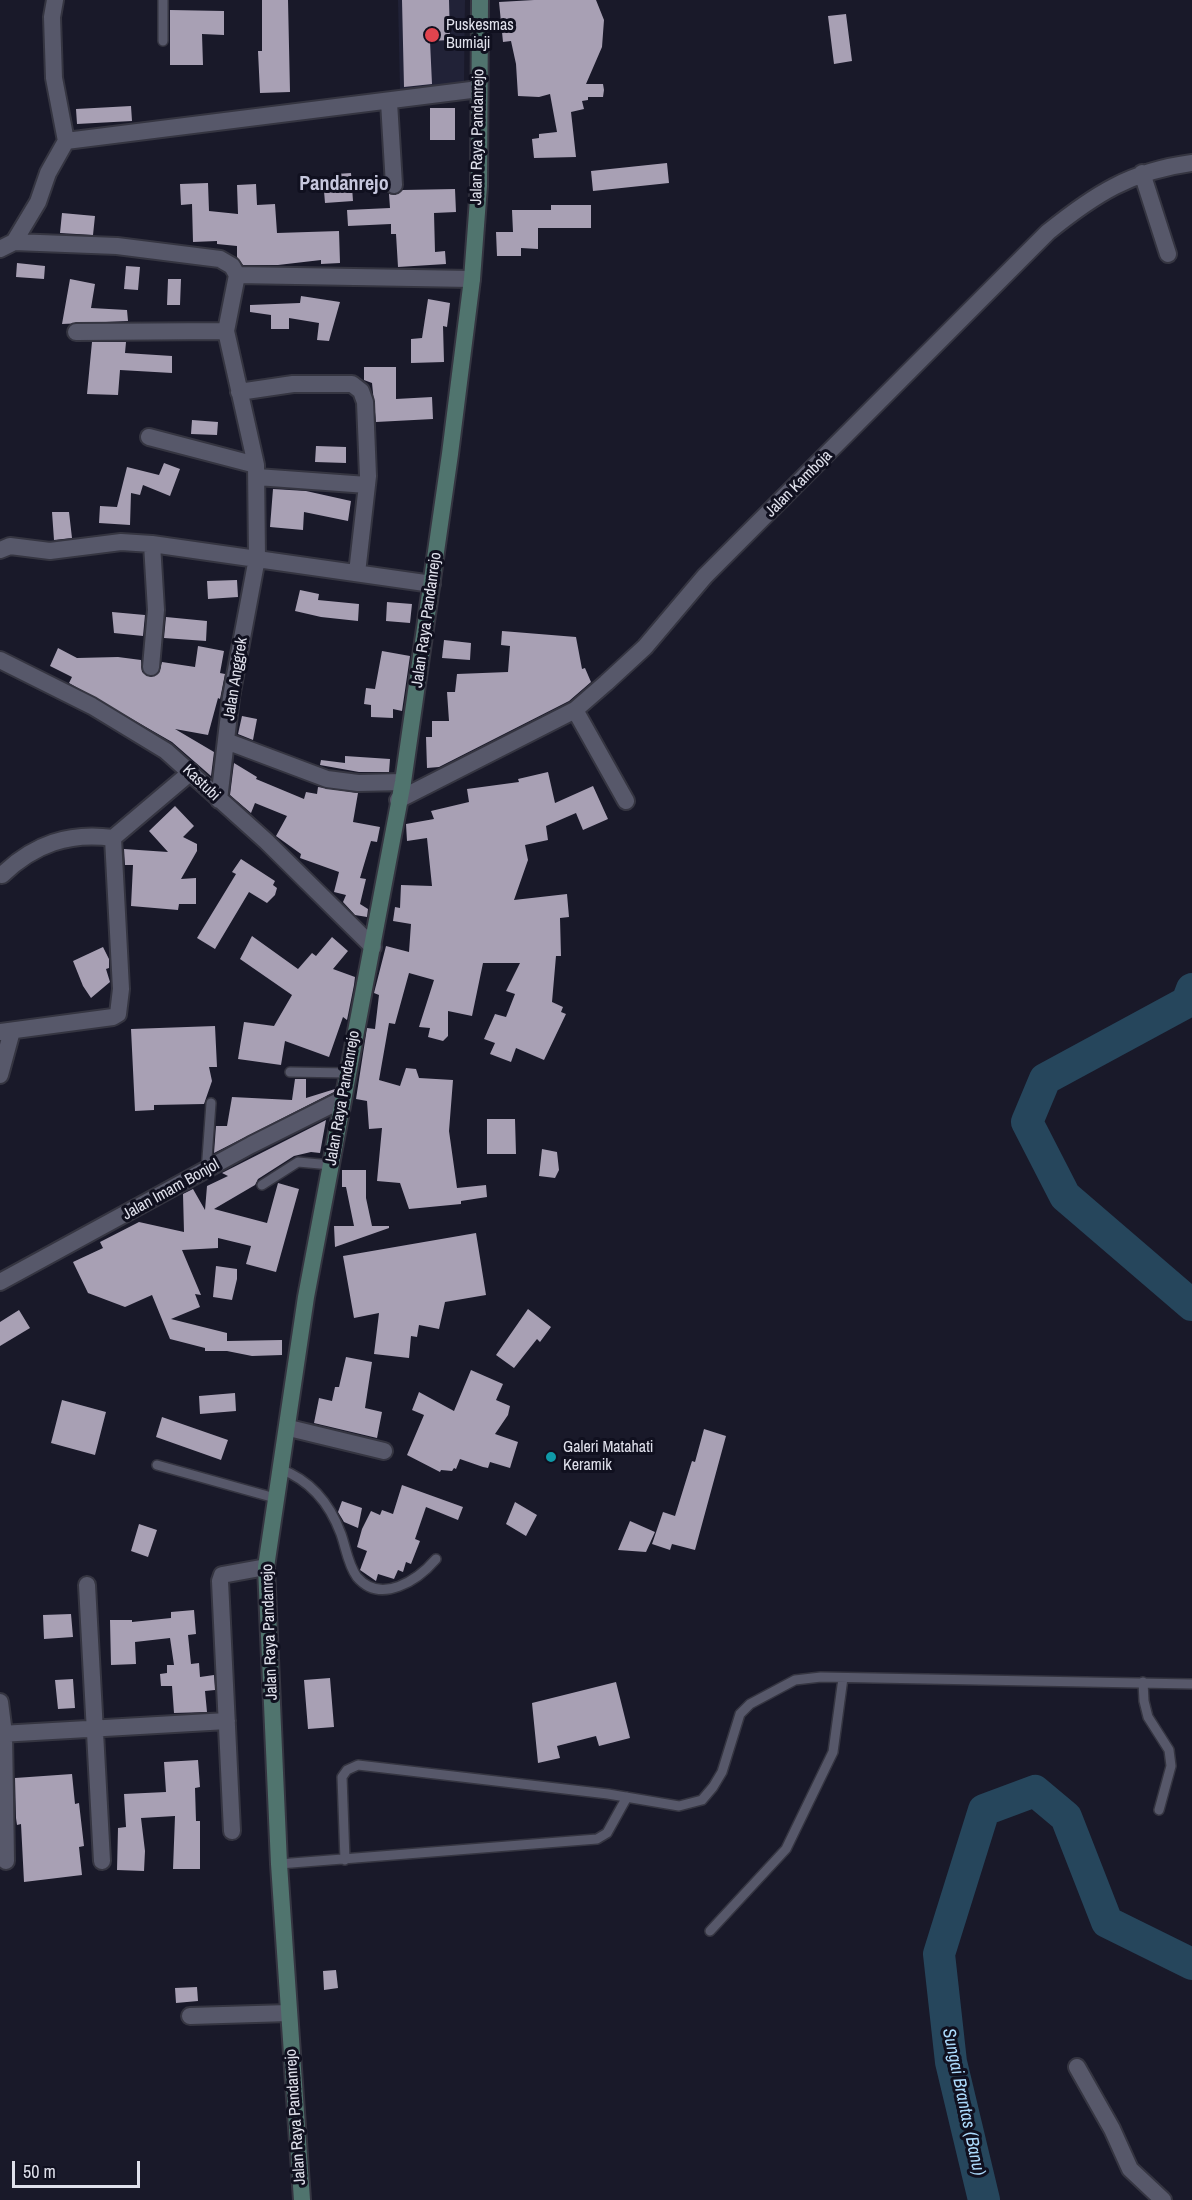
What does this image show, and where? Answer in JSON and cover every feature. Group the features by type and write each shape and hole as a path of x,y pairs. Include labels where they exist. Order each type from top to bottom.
{"main road":[{"name":"Jalan Raya Pandanrejo","path":"302,2200 279,1864 266,1567 275,1498 289,1428 306,1297 403,782 432,584 472,279 479,186 480,0"}],"street":[{"path":"7,246 38,201 48,173 66,141 54,78 52,17 55,0"},
{"path":"66,141 479,89"},
{"path":"388,102 394,185"},
{"name":"Jalan Kamboja","path":"398,800 576,710 645,647 705,576 824,460 1048,232 1089,201 1142,173 1192,164"},
{"path":"1142,173 1168,254"},
{"path":"7,246 117,246 220,259 232,266 237,275 226,332 76,332"},
{"path":"237,275 472,279"},
{"name":"Jalan Anggrek","path":"219,800 231,697 257,558 256,471 226,332"},
{"path":"239,392 293,384 351,384 361,391 365,402 367,485 357,573"},
{"path":"149,437 256,471 367,485"},
{"path":"0,550 10,546 51,551 121,542 152,544 432,584"},
{"path":"151,667 156,610 152,544"},
{"name":"Kastubi","path":"0,660 92,706 166,751 266,841 373,947"},
{"path":"576,710 626,801"},
{"path":"226,741 327,779 358,783 403,782"},
{"path":"2,875 24,857 51,842 77,836 113,838 191,772"},
{"path":"0,1075 6,1031 113,1017 118,1014 121,989 113,838"},
{"name":"Jalan Imam Bonjol","path":"0,1282 206,1172 251,1145 343,1099"},
{"path":"289,1428 384,1451"},
{"path":"232,1831 220,1581 222,1575 230,1572 266,1567"},
{"path":"87,1585 97,1730 102,1861"},
{"path":"0,1702 6,1861"},
{"path":"2,1734 97,1730 227,1720"},
{"path":"190,2016 289,2013"},
{"path":"1077,2067 1112,2129 1130,2169 1163,2200"}],"lane":[{"path":"163,0 163,41"},
{"path":"290,1072 347,1073"},
{"path":"206,1172 212,1103"},
{"path":"262,1185 298,1162 331,1165"},
{"path":"157,1465 275,1498"},
{"path":"280,1469 298,1475 313,1488 340,1533 356,1576 365,1584 378,1588 407,1584 421,1576 436,1559"},
{"path":"345,1860 342,1777 347,1770 358,1765 627,1797 679,1806 702,1800 722,1772 740,1714 750,1704 795,1680 843,1678 1192,1684"},
{"path":"710,1931 786,1849 833,1752 843,1678"},
{"path":"1143,1682 1143,1701 1148,1717 1169,1750 1171,1766 1159,1810"},
{"path":"279,1864 597,1839 607,1833 627,1797"}],"shaded area":[{"name":"Puskesmas Bumiaji","path":"398,0 465,0 464,84 400,91"}],"building":[{"path":"262,0 288,0 290,92 260,93 258,51 262,51"},
{"path":"402,0 449,0 450,40 430,41 432,84 404,87"},
{"path":"596,0 604,20 602,47 586,84 603,84 603,97 588,97 588,100 582,101 584,109 571,112 576,157 534,158 532,139 539,138 539,134 557,132 550,94 539,97 518,96 516,64 511,41 503,42 499,2"},
{"path":"170,10 224,11 224,35 202,34 203,65 170,65"},
{"path":"846,14 852,61 834,64 828,16"},
{"path":"131,106 132,121 77,124 76,109"},
{"path":"430,108 455,108 455,140 430,140"},
{"path":"667,163 669,183 593,191 591,171"},
{"path":"351,173 353,201 325,203 323,179 336,178 336,174"},
{"path":"208,183 209,211 238,214 237,185 256,184 257,205 275,204 277,233 339,231 340,263 321,264 321,260 278,265 243,265 237,257 237,246 217,244 217,241 193,242 192,204 181,205 180,184"},
{"path":"455,189 456,212 434,213 435,252 445,251 446,264 398,267 396,234 391,234 391,224 348,226 347,210 390,208 389,194 395,195 403,190"},
{"path":"551,205 591,205 591,228 538,228 538,249 521,248 521,256 497,256 496,232 513,232 512,210 551,210"},
{"path":"62,213 95,216 93,235 60,233"},
{"path":"17,263 45,266 44,279 16,277"},
{"path":"126,266 140,267 138,290 124,289"},
{"path":"70,279 95,284 91,308 127,310 128,321 62,324"},
{"path":"168,279 181,279 180,305 167,305"},
{"path":"301,296 340,302 329,341 317,340 319,323 289,318 289,329 271,329 271,315 250,312 250,305 300,303"},
{"path":"428,299 450,303 447,327 443,326 444,362 411,363 411,339 422,338"},
{"path":"92,342 126,342 125,353 172,356 172,373 120,370 118,395 87,394"},
{"path":"364,367 396,367 396,399 432,397 433,419 376,422 372,383 364,380"},
{"path":"192,420 218,422 217,435 191,434"},
{"path":"316,446 346,447 346,463 315,462"},
{"path":"164,463 180,469 170,496 143,485 140,495 131,493 130,525 99,523 100,506 117,507 127,467 159,475"},
{"path":"273,489 306,491 351,501 348,521 304,512 303,530 270,527"},
{"path":"52,512 69,512 72,538 54,540"},
{"path":"237,580 238,597 208,599 207,581"},
{"path":"300,590 319,594 318,600 359,604 358,621 321,617 295,611"},
{"path":"387,602 412,604 410,623 386,621"},
{"path":"112,612 145,615 143,636 114,633"},
{"path":"166,617 207,621 206,641 164,638"},
{"path":"502,631 576,637 582,669 585,668 591,682 569,701 439,767 427,768 426,737 432,737 432,721 449,721 447,692 455,692 457,674 508,672 510,646 501,645"},
{"path":"444,640 471,643 470,660 442,658"},
{"path":"198,646 224,651 220,673 225,674 220,699 218,698 208,735 175,729 214,752 211,776 172,742 69,683 72,677 50,666 58,648 77,658 118,657 141,660 142,672 151,677 159,673 162,662 195,667"},
{"path":"382,651 410,656 402,711 393,709 393,718 371,717 371,705 364,704 366,688 375,689"},
{"path":"242,716 257,719 253,740 238,734"},
{"path":"345,756 390,759 389,772 359,772 320,765 321,760 345,763"},
{"path":"234,763 257,777 256,779 304,799 306,792 317,794 318,787 358,793 353,822 380,827 377,842 371,841 360,878 366,879 360,904 368,909 367,917 355,915 343,902 346,895 334,892 339,872 300,858 301,854 276,836 287,816 255,803 251,813 230,795"},
{"path":"548,772 555,803 593,786 608,819 583,830 576,813 546,826 548,840 525,845 528,860 514,900 567,894 569,917 560,918 561,956 556,956 552,1002 563,1007 561,1012 566,1014 544,1060 516,1048 511,1062 490,1054 495,1043 484,1039 495,1014 506,1017 515,994 506,991 520,963 483,963 472,1016 448,1011 448,1036 443,1041 428,1037 430,1028 419,1027 434,980 409,973 395,1024 389,1023 379,1080 400,1086 406,1068 416,1069 419,1078 453,1080 449,1131 457,1188 486,1185 487,1197 461,1201 461,1204 409,1209 400,1183 377,1181 382,1128 369,1129 367,1101 356,1099 367,1028 375,1029 379,995 374,993 386,946 409,952 411,924 393,921 395,907 400,908 401,885 432,886 427,838 407,841 406,824 434,819 431,811 469,802 467,789 519,782 518,779"},
{"path":"175,806 194,826 183,837 197,844 197,851 181,879 196,878 196,904 179,904 178,910 131,906 133,865 125,865 124,849 168,852 149,831"},
{"path":"241,859 275,881 273,885 277,888 275,895 267,903 249,892 215,949 197,938 236,874 232,872"},
{"path":"252,936 298,969 312,953 316,956 332,937 348,951 333,969 355,977 354,985 347,1020 343,1017 329,1057 285,1041 281,1065 238,1059 244,1022 274,1026 292,995 240,959"},
{"path":"103,947 109,959 109,968 106,969 110,982 91,998 83,986 73,961"},
{"path":"215,1026 217,1067 209,1067 212,1081 204,1104 154,1105 154,1110 135,1111 131,1029"},
{"path":"295,1079 306,1079 306,1098 335,1089 334,1092 214,1153 216,1126 227,1126 232,1097 292,1100"},
{"path":"487,1119 515,1119 516,1154 487,1154"},
{"path":"326,1120 320,1153 311,1152 294,1156 258,1179 255,1185 214,1209 267,1223 278,1183 299,1189 276,1272 246,1264 251,1246 218,1238 218,1248 182,1250 201,1295 195,1294 200,1307 171,1319 227,1333 227,1341 282,1340 282,1355 252,1356 227,1351 205,1351 205,1348 170,1339 152,1295 125,1307 88,1293 73,1262 103,1248 100,1242 139,1222 184,1232 183,1194 193,1189 205,1210 207,1186 228,1176 222,1173"},
{"path":"542,1149 557,1152 559,1170 555,1178 539,1176"},
{"path":"342,1170 366,1170 366,1198 372,1226 389,1226 389,1228 335,1247 334,1226 354,1226 346,1187 342,1187"},
{"path":"476,1233 486,1295 445,1302 439,1329 419,1325 417,1337 411,1336 409,1358 374,1354 379,1313 354,1318 343,1256"},
{"path":"216,1266 237,1269 232,1300 213,1297"},
{"path":"528,1309 551,1327 540,1342 537,1339 514,1368 496,1355"},
{"path":"19,1310 30,1328 0,1346 0,1322"},
{"path":"346,1357 372,1362 365,1408 382,1412 377,1438 314,1423 319,1398 332,1401 335,1387 339,1387"},
{"path":"471,1370 503,1384 496,1400 510,1406 508,1415 495,1434 518,1442 510,1468 490,1462 488,1468 460,1459 456,1469 440,1472 407,1455 424,1415 412,1410 419,1392 454,1411"},
{"path":"235,1393 236,1411 200,1414 199,1396"},
{"path":"62,1400 106,1412 95,1455 51,1443"},
{"path":"162,1417 228,1440 221,1460 156,1437"},
{"path":"704,1429 726,1436 695,1550 672,1544 670,1550 652,1544 663,1512 675,1516 692,1461 695,1462"},
{"path":"402,1485 463,1507 458,1520 426,1507 415,1539 420,1541 411,1564 406,1562 403,1572 398,1570 394,1579 378,1574 376,1581 360,1570 367,1551 357,1547 362,1529 371,1511 380,1515 382,1510 393,1514"},
{"path":"342,1501 362,1508 358,1528 344,1522 338,1512"},
{"path":"515,1502 537,1515 526,1536 506,1524"},
{"path":"630,1521 655,1532 646,1552 618,1550"},
{"path":"139,1524 157,1530 148,1557 131,1551"},
{"path":"194,1610 196,1634 188,1635 191,1664 199,1663 200,1677 214,1675 215,1690 205,1691 207,1712 174,1713 172,1686 161,1686 160,1674 167,1673 167,1665 174,1665 170,1638 135,1642 136,1664 111,1665 110,1620 132,1620 132,1622 171,1618 171,1612"},
{"path":"71,1614 73,1637 44,1639 43,1615"},
{"path":"330,1678 334,1727 308,1729 304,1680"},
{"path":"73,1679 75,1708 58,1709 55,1680"},
{"path":"616,1682 630,1738 599,1746 596,1736 557,1746 560,1758 538,1763 532,1703"},
{"path":"198,1760 200,1787 195,1788 196,1821 200,1821 200,1869 173,1869 175,1816 141,1818 145,1851 144,1871 117,1870 118,1828 126,1827 124,1794 166,1792 164,1762"},
{"path":"72,1774 75,1804 79,1803 84,1846 79,1847 82,1875 24,1882 21,1824 17,1825 16,1818 15,1778"},
{"path":"336,1970 338,1988 324,1990 323,1971"},
{"path":"197,1987 198,2001 176,2003 175,1988"}],"waterway":[{"name":"Sungai Brantas (Banu)","path":"1192,989 1187,1002 1045,1079 1027,1122 1065,1196 1192,1305"},
{"name":"Sungai Brantas (Banu)","path":"984,2200 951,2062 939,1954 984,1810 1035,1791 1066,1817 1107,1922 1192,1964"}],"place":[{"name":"Puskesmas Bumiaji","path":"432,35"},
{"name":"Galeri Matahati Keramik","path":"551,1457"}],"district":[{"name":"Pandanrejo","path":"344,185"}]}
